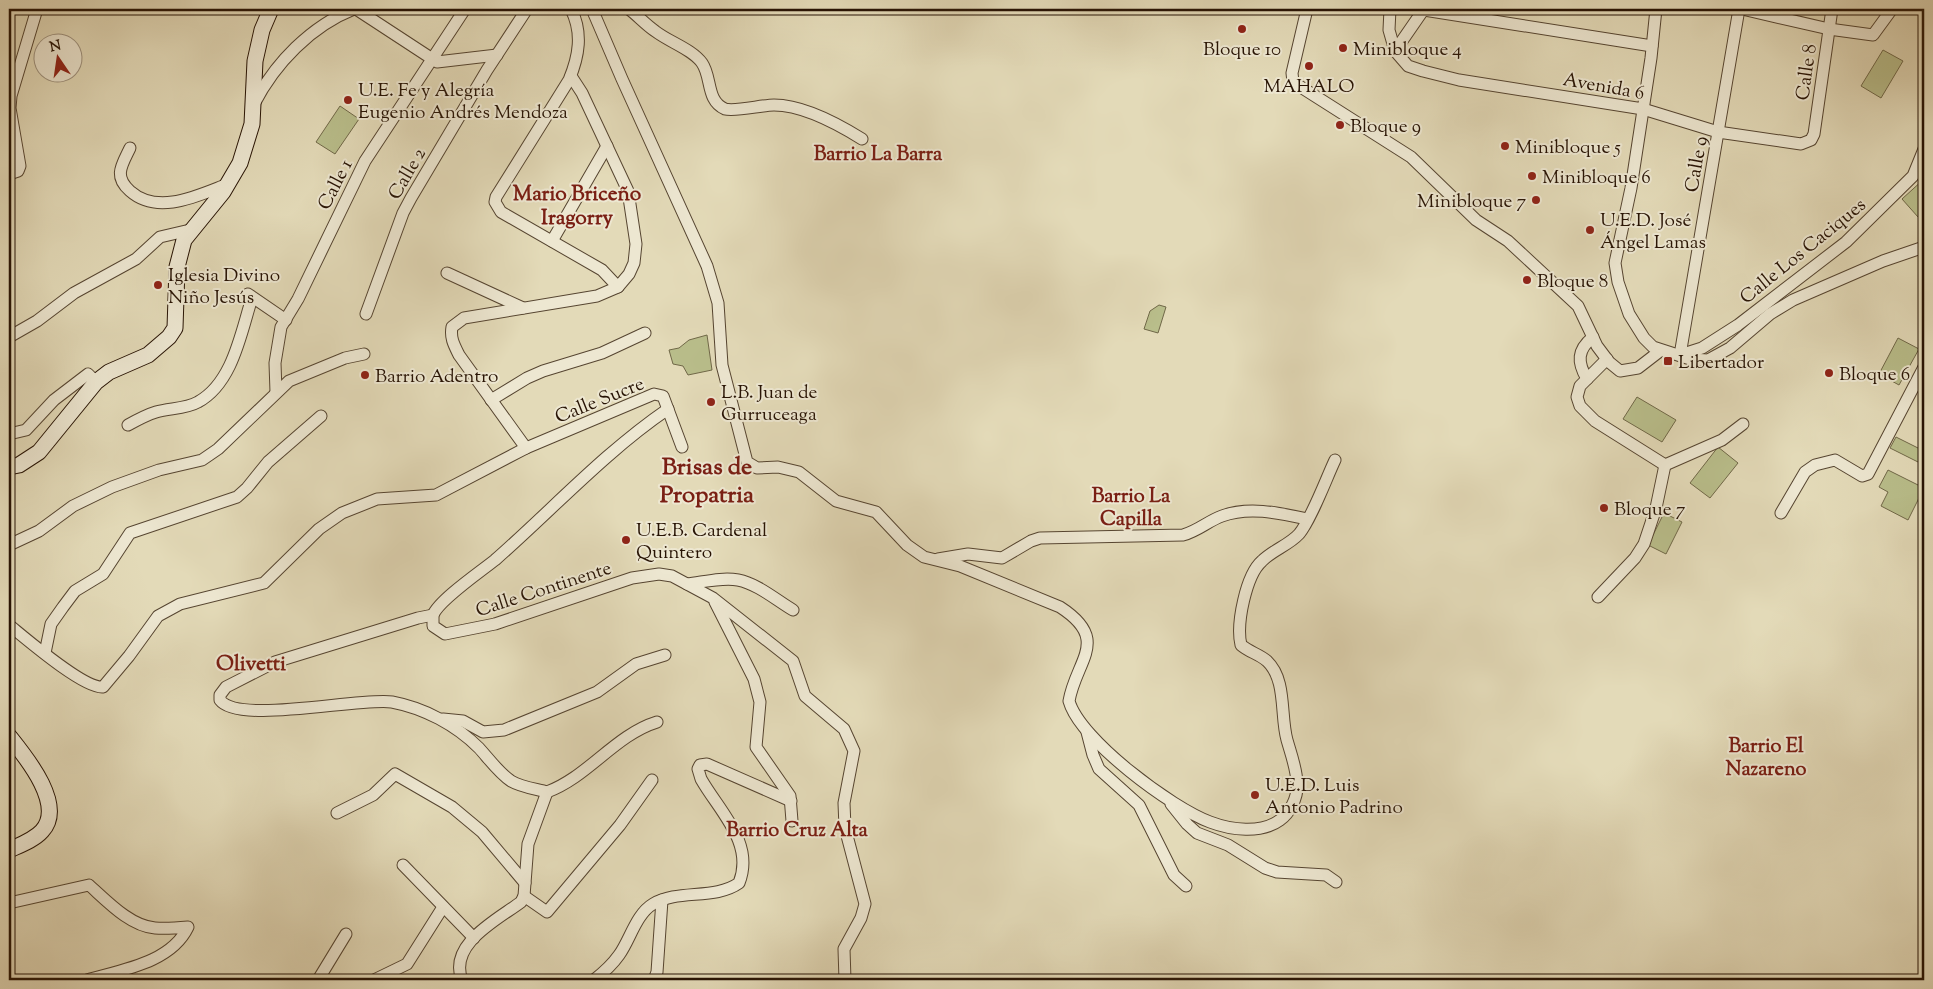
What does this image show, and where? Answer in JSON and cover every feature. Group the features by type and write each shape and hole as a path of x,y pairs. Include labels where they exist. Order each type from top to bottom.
{"main road":[{"path":"9,467 28,460 39,452 96,382 109,372 148,355 170,337 176,320 177,267 184,240 228,184 247,142 253,105 255,61 262,30 271,9"},
{"path":"9,736 40,780 46,793 49,814 43,831 28,842 9,850"}],"street":[{"path":"9,174 18,171 20,166 11,119 11,96 37,9"},
{"path":"253,105 267,80 300,44 330,20 355,9 433,60 462,61 498,56"},
{"name":"Calle 1","path":"276,392 275,363 281,328 365,162 465,9"},
{"name":"Calle 2","path":"366,314 410,198 527,9"},
{"path":"571,9 579,35 579,49 571,76 496,197 496,206 501,212 602,270 618,287"},
{"path":"592,9 629,96 708,266 718,303 722,365 746,462 756,468 778,467 799,472 836,501 876,512 913,551 934,560 960,566 1060,607 1077,620 1088,647 1069,701 1072,711 1088,732 1127,769 1184,810 1210,822 1245,829 1256,829 1276,823 1286,816 1292,805 1298,783 1284,731 1278,679 1275,671 1265,659 1241,645 1239,632 1251,579 1258,565 1295,538 1307,519 1335,460"},
{"path":"629,9 654,31 699,59 705,70 712,96 716,102 726,109 734,110 760,105 792,107 862,139"},
{"path":"1307,9 1292,74 1293,82 1411,157 1476,220 1508,242 1578,306 1593,337 1607,359 1620,371 1626,372 1646,364 1660,351"},
{"path":"1390,9 1389,30 1395,51"},
{"path":"1395,51 1424,9 1652,46"},
{"path":"1656,9 1643,109 1616,263 1616,272 1629,314 1644,338 1660,351 1699,361 1717,356 1770,314 1793,300 1883,261 1924,247"},
{"path":"1740,9 1828,29 1873,35 1892,9"},
{"name":"Calle 9","path":"1680,355 1740,9"},
{"name":"Calle 8","path":"1811,140 1814,134 1832,9"},
{"name":"Avenida 6","path":"1395,51 1408,66 1432,73 1643,109 1718,132 1801,144 1811,140"},
{"path":"9,625 90,684 102,687 129,656 149,625 168,610 180,604 264,583 319,529 352,507 377,499 436,495 526,448 454,345 452,327 464,318 597,296 618,287 629,274 634,262 636,231 628,191 582,93 571,76"},
{"path":"552,242 607,146"},
{"path":"130,148 119,170 119,175 128,190 147,201 175,202 228,184"},
{"name":"Calle Los Caciques","path":"1680,355 1702,348 1738,325 1846,242 1913,176 1924,149"},
{"path":"9,337 36,321 74,293 136,259 160,236 190,230"},
{"path":"447,273 524,308"},
{"path":"128,425 157,412 197,403 216,386 234,355 250,296 286,320"},
{"path":"491,400 535,374 562,363 602,353 645,333"},
{"path":"1587,379 1580,368 1579,356 1582,349 1593,337"},
{"path":"9,546 39,531 73,506 112,487 159,470 202,460 218,450 289,381 345,358 364,354"},
{"path":"1607,359 1580,386 1577,397 1580,406 1595,421 1665,465"},
{"path":"1781,513 1805,472 1815,465 1835,460 1862,476 1868,474 1924,367"},
{"path":"9,434 26,430 54,400 88,374 96,382"},
{"name":"Calle Sucre","path":"526,448 654,394 664,396 682,447"},
{"name":"Calle Continente","path":"668,409 629,438 494,560 442,602 433,615 433,626 439,632 453,634 495,624 601,587 648,574 672,576 713,598 793,661 805,696 833,718 844,730 854,750 854,760 844,803 845,828 865,904 862,918 844,949 845,980"},
{"path":"45,653 51,624 63,607 75,591 103,574 130,533 236,497 247,488 268,462 321,416"},
{"path":"1665,465 1722,440 1743,424"},
{"path":"1598,597 1635,558 1644,544 1656,508 1665,465"},
{"path":"934,560 968,554 1002,558 1031,541 1040,538 1183,535 1192,533 1217,518 1234,513 1264,511 1307,519"},
{"path":"688,584 723,579 738,580 753,586 793,610"},
{"path":"713,598 741,651 757,692 760,702 756,747 784,786 791,801 792,821"},
{"path":"433,615 275,662 226,687 220,695 220,700 228,707 276,709 391,702 426,712 438,718 477,746 513,782 547,792 563,787 632,734 656,722"},
{"path":"438,718 463,722 483,732 504,730 596,692 636,664 665,655"},
{"path":"1088,732 1093,755 1099,769 1139,806 1174,875 1186,886"},
{"path":"594,980 619,955 643,913 650,906 662,900 733,887 739,883 742,876 744,859 739,838 701,779 698,769 700,765 708,764 791,801"},
{"path":"337,813 373,795 395,774 452,807 482,832 525,883"},
{"path":"524,896 547,912 620,825 652,780"},
{"path":"462,980 458,962 461,954 474,938 521,902 524,896 528,844 547,792"},
{"path":"1168,798 1187,824 1197,833 1228,845 1265,868 1277,872 1326,875 1336,882"},
{"path":"403,865 474,938"},
{"path":"9,903 89,885 116,908 136,921 153,928 188,928 181,940 161,956 87,980"},
{"path":"654,980 657,972 662,900"},
{"path":"374,980 407,964 443,907"},
{"path":"318,980 346,934"}],"green space":[{"path":"1883,50 1903,61 1881,98 1861,86"},
{"path":"340,106 359,119 335,154 316,142"},
{"path":"1924,179 1924,211 1918,217 1902,199"},
{"path":"1159,305 1166,307 1158,333 1144,329 1150,311"},
{"path":"707,335 712,370 688,375 683,366 673,364 669,350 679,348 689,340"},
{"path":"1898,338 1919,349 1899,385 1879,374"},
{"path":"1637,397 1676,420 1662,442 1623,419"},
{"path":"1896,437 1924,451 1922,464 1890,448"},
{"path":"1718,447 1738,463 1710,498 1690,483"},
{"path":"1888,470 1924,488 1908,520 1881,506 1888,492 1879,487"},
{"path":"1664,513 1682,522 1666,554 1648,545"}],"place":[{"name":"Bloque 10","path":"1242,29"},
{"name":"Minibloque 4","path":"1343,48"},
{"name":"MAHALO","path":"1309,66"},
{"name":"U.E. Fe y Alegría Eugenio Andrés Mendoza","path":"348,100"},
{"name":"Bloque 9","path":"1340,125"},
{"name":"Minibloque 5","path":"1505,146"},
{"name":"Minibloque 6","path":"1532,176"},
{"name":"Minibloque 7","path":"1536,200"},
{"name":"U.E.D. José Ángel Lamas","path":"1590,230"},
{"name":"Bloque 8","path":"1527,280"},
{"name":"Iglesia Divino Niño Jesús","path":"158,285"},
{"name":"Libertador","path":"1668,361"},
{"name":"Bloque 6","path":"1829,373"},
{"name":"Barrio Adentro","path":"365,375"},
{"name":"L.B. Juan de Gurruceaga","path":"711,402"},
{"name":"Bloque 7","path":"1604,508"},
{"name":"U.E.B. Cardenal Quintero","path":"626,540"},
{"name":"U.E.D. Luis Antonio Padrino","path":"1255,795"}],"district":[{"name":"Barrio La Barra","path":"878,153"},
{"name":"Mario Briceño Iragorry","path":"577,205"},
{"name":"Brisas de Propatria","path":"707,480"},
{"name":"Barrio La Capilla","path":"1131,506"},
{"name":"Olivetti","path":"251,663"},
{"name":"Barrio El Nazareno","path":"1766,756"},
{"name":"Barrio Cruz Alta","path":"797,829"}]}
